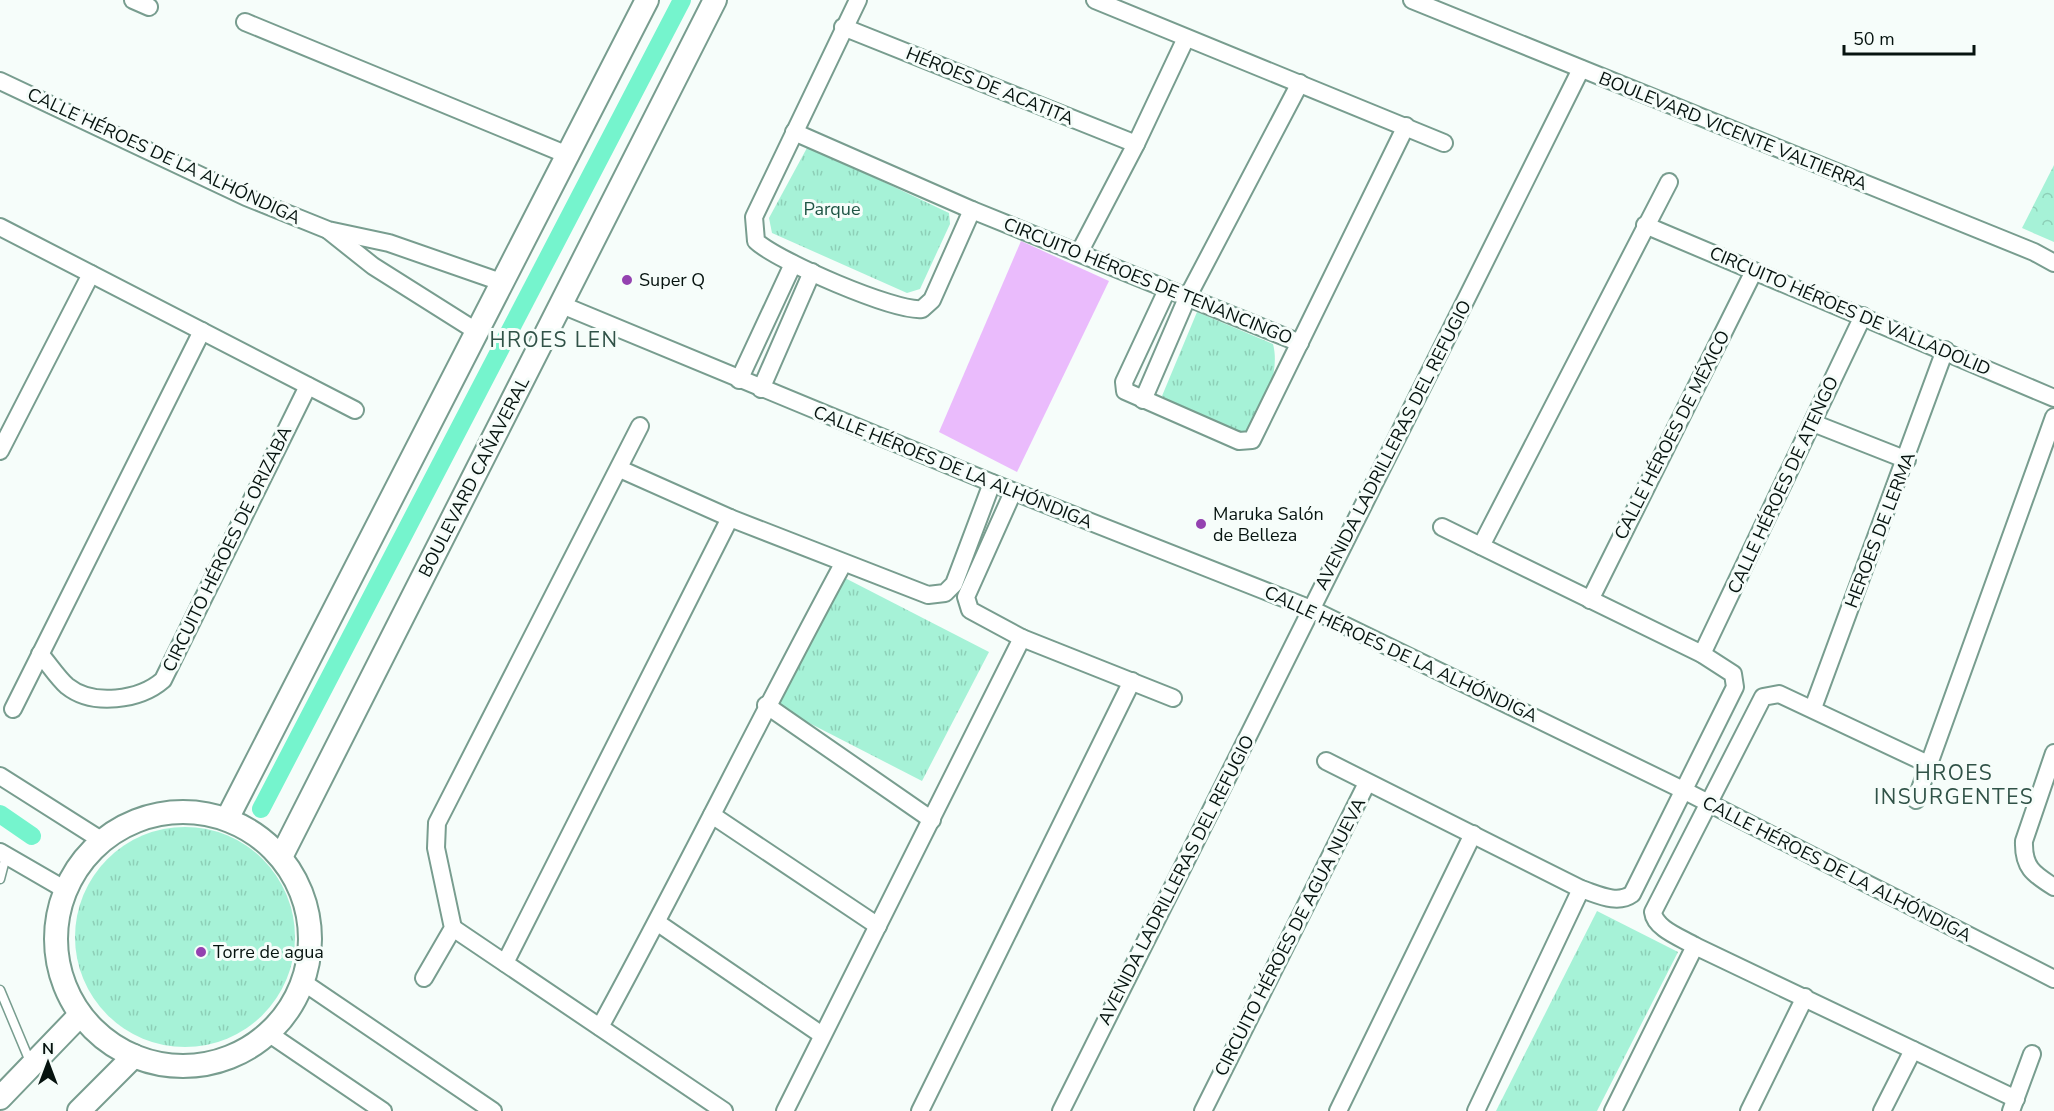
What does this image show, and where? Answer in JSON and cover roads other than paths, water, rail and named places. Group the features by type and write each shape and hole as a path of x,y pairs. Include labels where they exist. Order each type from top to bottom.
{"street":[{"path":"133,0 149,7"},
{"path":"227,819 501,282 570,156 647,0"},
{"name":"BOULEVARD CAÑAVERAL","path":"281,857 715,0"},
{"path":"858,0 843,27 754,217 753,227 756,241 762,247 812,272 902,308 922,309 932,300 972,210"},
{"path":"1095,0 1444,143"},
{"name":"BOULEVARD VICENTE VALTIERRA","path":"1415,1 2023,248 2054,263"},
{"path":"245,22 570,156"},
{"name":"HÉROES DE ACATITA","path":"843,27 1136,144"},
{"path":"1079,254 1136,144 1186,38"},
{"name":"AVENIDA LADRILLERAS DEL REFUGIO","path":"1061,1111 1581,69"},
{"name":"CALLE HÉROES DE LA ALHÓNDIGA","path":"0,81 246,197 328,230 389,243 501,282"},
{"path":"1143,400 1187,297 1300,83"},
{"name":"CIRCUITO HÉROES DE TENANCINGO","path":"794,132 972,210 1300,343 1406,126"},
{"path":"1481,546 1669,182"},
{"name":"CIRCUITO HÉROES DE VALLADOLID","path":"1645,225 2054,398"},
{"path":"0,227 356,410"},
{"name":"CALLE HÉROES DE LA ALHÓNDIGA","path":"328,230 372,266 476,331"},
{"path":"739,380 793,264"},
{"name":"CALLE HÉROES DE MÉXICO","path":"1590,600 1754,271"},
{"path":"761,389 812,272"},
{"path":"0,451 91,274"},
{"path":"1167,290 1123,386 1125,391 1239,441 1249,442 1258,431 1300,343"},
{"name":"CALLE HÉROES DE LA ALHÓNDIGA","path":"562,305 1013,492 1311,609 1683,790 2054,979"},
{"name":"CALLE HÉROES DE ATENGO","path":"1702,654 1863,316"},
{"path":"13,709 202,331"},
{"name":"HEROES DE LERMA","path":"1813,708 1907,460 1945,350"},
{"name":"CIRCUITO HÉROES DE ORIZABA","path":"40,654 68,687 99,698 130,697 143,693 163,680 308,386"},
{"path":"1916,800 2054,417"},
{"path":"1813,423 1907,460"},
{"path":"424,978 453,928 436,848 437,823 640,426"},
{"path":"620,469 730,518 928,596 945,593 954,584 992,483"},
{"path":"1013,492 966,597 970,610 1022,638 1173,698"},
{"path":"505,963 730,518"},
{"path":"1442,527 1702,654 1733,674 1735,687 1700,762 1683,790"},
{"path":"600,1027 658,922 766,705 843,564"},
{"path":"785,1111 1022,638"},
{"path":"920,1111 1132,681"},
{"path":"1928,765 1813,708 1779,694 1763,697 1653,912 1655,921 1695,946 1912,1050 2013,1105 2032,1054"},
{"path":"766,705 932,820"},
{"path":"2054,753 2024,841 2023,852 2031,873 2054,887"},
{"path":"1326,761 1367,783"},
{"path":"0,776 101,840"},
{"name":"CIRCUITO HÉROES DE AGUA NUEVA","path":"1203,1111 1367,783 1581,889 1609,898 1626,898 1632,894 1683,790"},
{"path":"194,812 227,819 265,841 281,857 296,879 307,913 310,930 310,956 303,982 287,1012 268,1033 239,1053 205,1064 169,1065 134,1056 100,1036 80,1015 64,986 56,954 56,921 64,890 80,863 101,840 129,823 161,813 194,812"},
{"path":"712,815 878,926"},
{"path":"1338,1111 1473,834"},
{"path":"3,854 64,890"},
{"path":"1476,1111 1581,889"},
{"path":"658,922 822,1035"},
{"path":"453,928 724,1111"},
{"path":"1613,1111 1695,946"},
{"path":"303,982 493,1111"},
{"path":"1749,1111 1805,997"},
{"path":"0,1098 80,1015"},
{"path":"268,1033 383,1111"},
{"path":"1882,1111 1912,1050"},
{"path":"79,1111 134,1056"}],"lane":[{"path":"0,879 3,854"},
{"path":"0,990 31,1064"}],"waterway":[{"path":"261,809 682,0"},
{"path":"0,814 32,836"}],"place":[{"name":"Super Q","path":"627,280"},
{"name":"Maruka Salón de Belleza","path":"1201,524"},
{"name":"Torre de agua","path":"201,952"}],"district":[{"name":"HROES LEN","path":"554,340"},
{"name":"HROES INSURGENTES","path":"1954,785"}],"park label":[{"name":"Parque","path":"832,209"}]}
